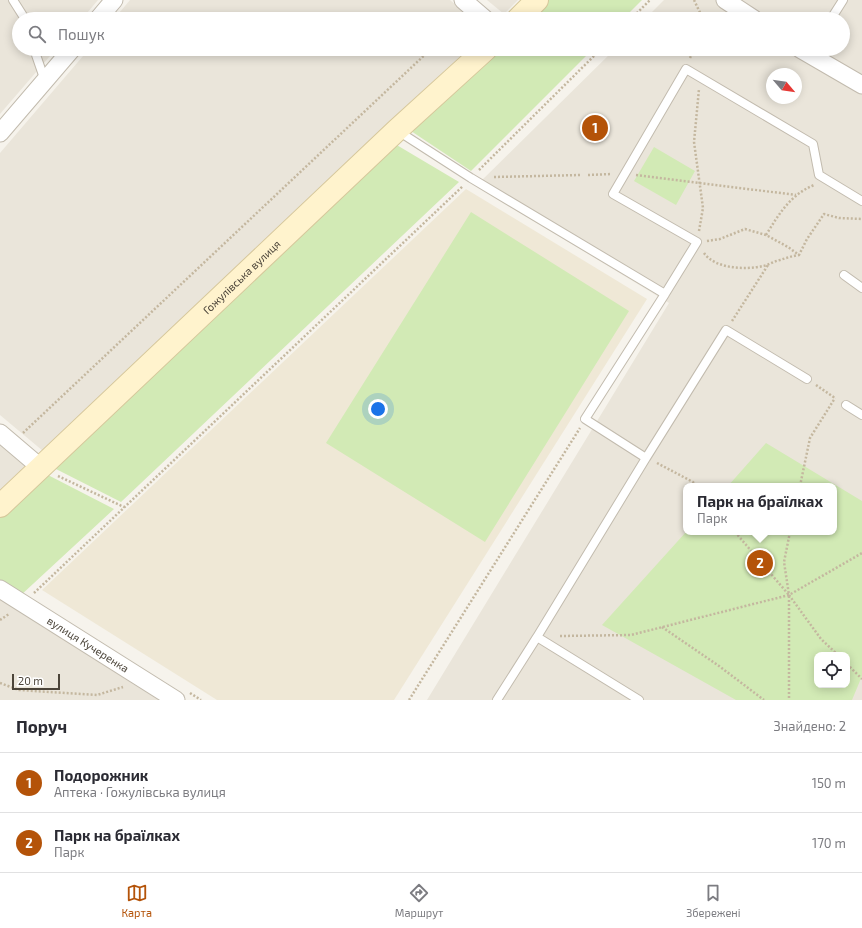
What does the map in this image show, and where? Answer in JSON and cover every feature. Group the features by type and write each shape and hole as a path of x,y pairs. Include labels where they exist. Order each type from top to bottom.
{"street":[{"path":"104,12 114,0"},
{"path":"463,0 477,12"},
{"path":"525,12 537,0"},
{"path":"725,0 743,12"},
{"path":"0,133 66,56"},
{"name":"Гожулівська вулиця","path":"0,506 397,130 478,56"},
{"path":"815,56 862,86"},
{"path":"6,438 40,467"},
{"name":"вулиця Кучеренка","path":"0,589 176,700"}],"lane":[{"path":"13,0 21,12"},
{"path":"835,12 843,0"},
{"path":"36,56 45,81"},
{"path":"646,458 585,419 697,242 613,194 686,69 813,144 819,175 862,201"},
{"path":"397,130 471,178 665,294"},
{"path":"844,275 862,288"},
{"path":"497,700 726,330 807,379"},
{"path":"846,405 862,415"},
{"path":"537,637 639,700"}],"path":[{"path":"638,12 650,0"},
{"path":"694,0 700,12"},
{"path":"6,438 423,56"},
{"path":"0,620 23,603 471,178 594,56"},
{"path":"686,69 700,88 694,142 703,208 697,242 707,258 718,264 746,269 764,266 799,255 807,239 824,214 839,218 862,219"},
{"path":"588,175 625,174 796,195"},
{"path":"471,178 581,175"},
{"path":"766,235 784,208 796,195 827,180"},
{"path":"697,242 720,239 745,229 766,235 799,255"},
{"path":"726,330 769,264"},
{"path":"807,379 846,405"},
{"path":"801,483 810,438 835,398"},
{"path":"410,700 585,419"},
{"path":"646,458 694,483"},
{"path":"40,467 124,507"},
{"path":"738,535 789,595 821,639 835,652"},
{"path":"788,700 789,595 784,562 789,535"},
{"path":"537,637 631,635 789,595 862,554"},
{"path":"662,627 719,666 764,700"},
{"path":"850,667 862,679"},
{"path":"0,683 19,690 97,695 126,686"}],"shaded area":[{"path":"0,0 98,0 88,12 12,12 12,56 50,56 0,114"},
{"path":"130,0 450,0 464,12 120,12"},
{"path":"487,0 518,0 506,12 502,12"},
{"path":"664,0 862,0 862,700 427,700 669,303 476,186 608,56 850,56 850,12 652,12"},
{"path":"83,56 461,56 43,451 0,415 0,153"},
{"path":"466,189 647,299 394,700 217,700 42,590"},
{"path":"0,443 27,466 0,492"},
{"path":"0,598 133,684 159,700 0,700"}],"green space":[{"path":"546,0 642,0 630,12 533,12"},
{"path":"486,56 586,56 471,171 408,129"},
{"path":"395,144 459,182 121,502 52,467"},
{"path":"654,147 695,171 676,205 634,181"},
{"path":"471,212 629,311 485,542 326,443"},
{"path":"766,443 832,483 731,483"},
{"path":"46,474 114,509 20,596 0,583 0,518"},
{"path":"837,486 862,501 862,676 852,700 736,700 602,625 683,535 837,535"}],"place":[{"name":"Подорожник","path":"595,128"},
{"name":"Парк на браїлках","path":"760,563"}]}
